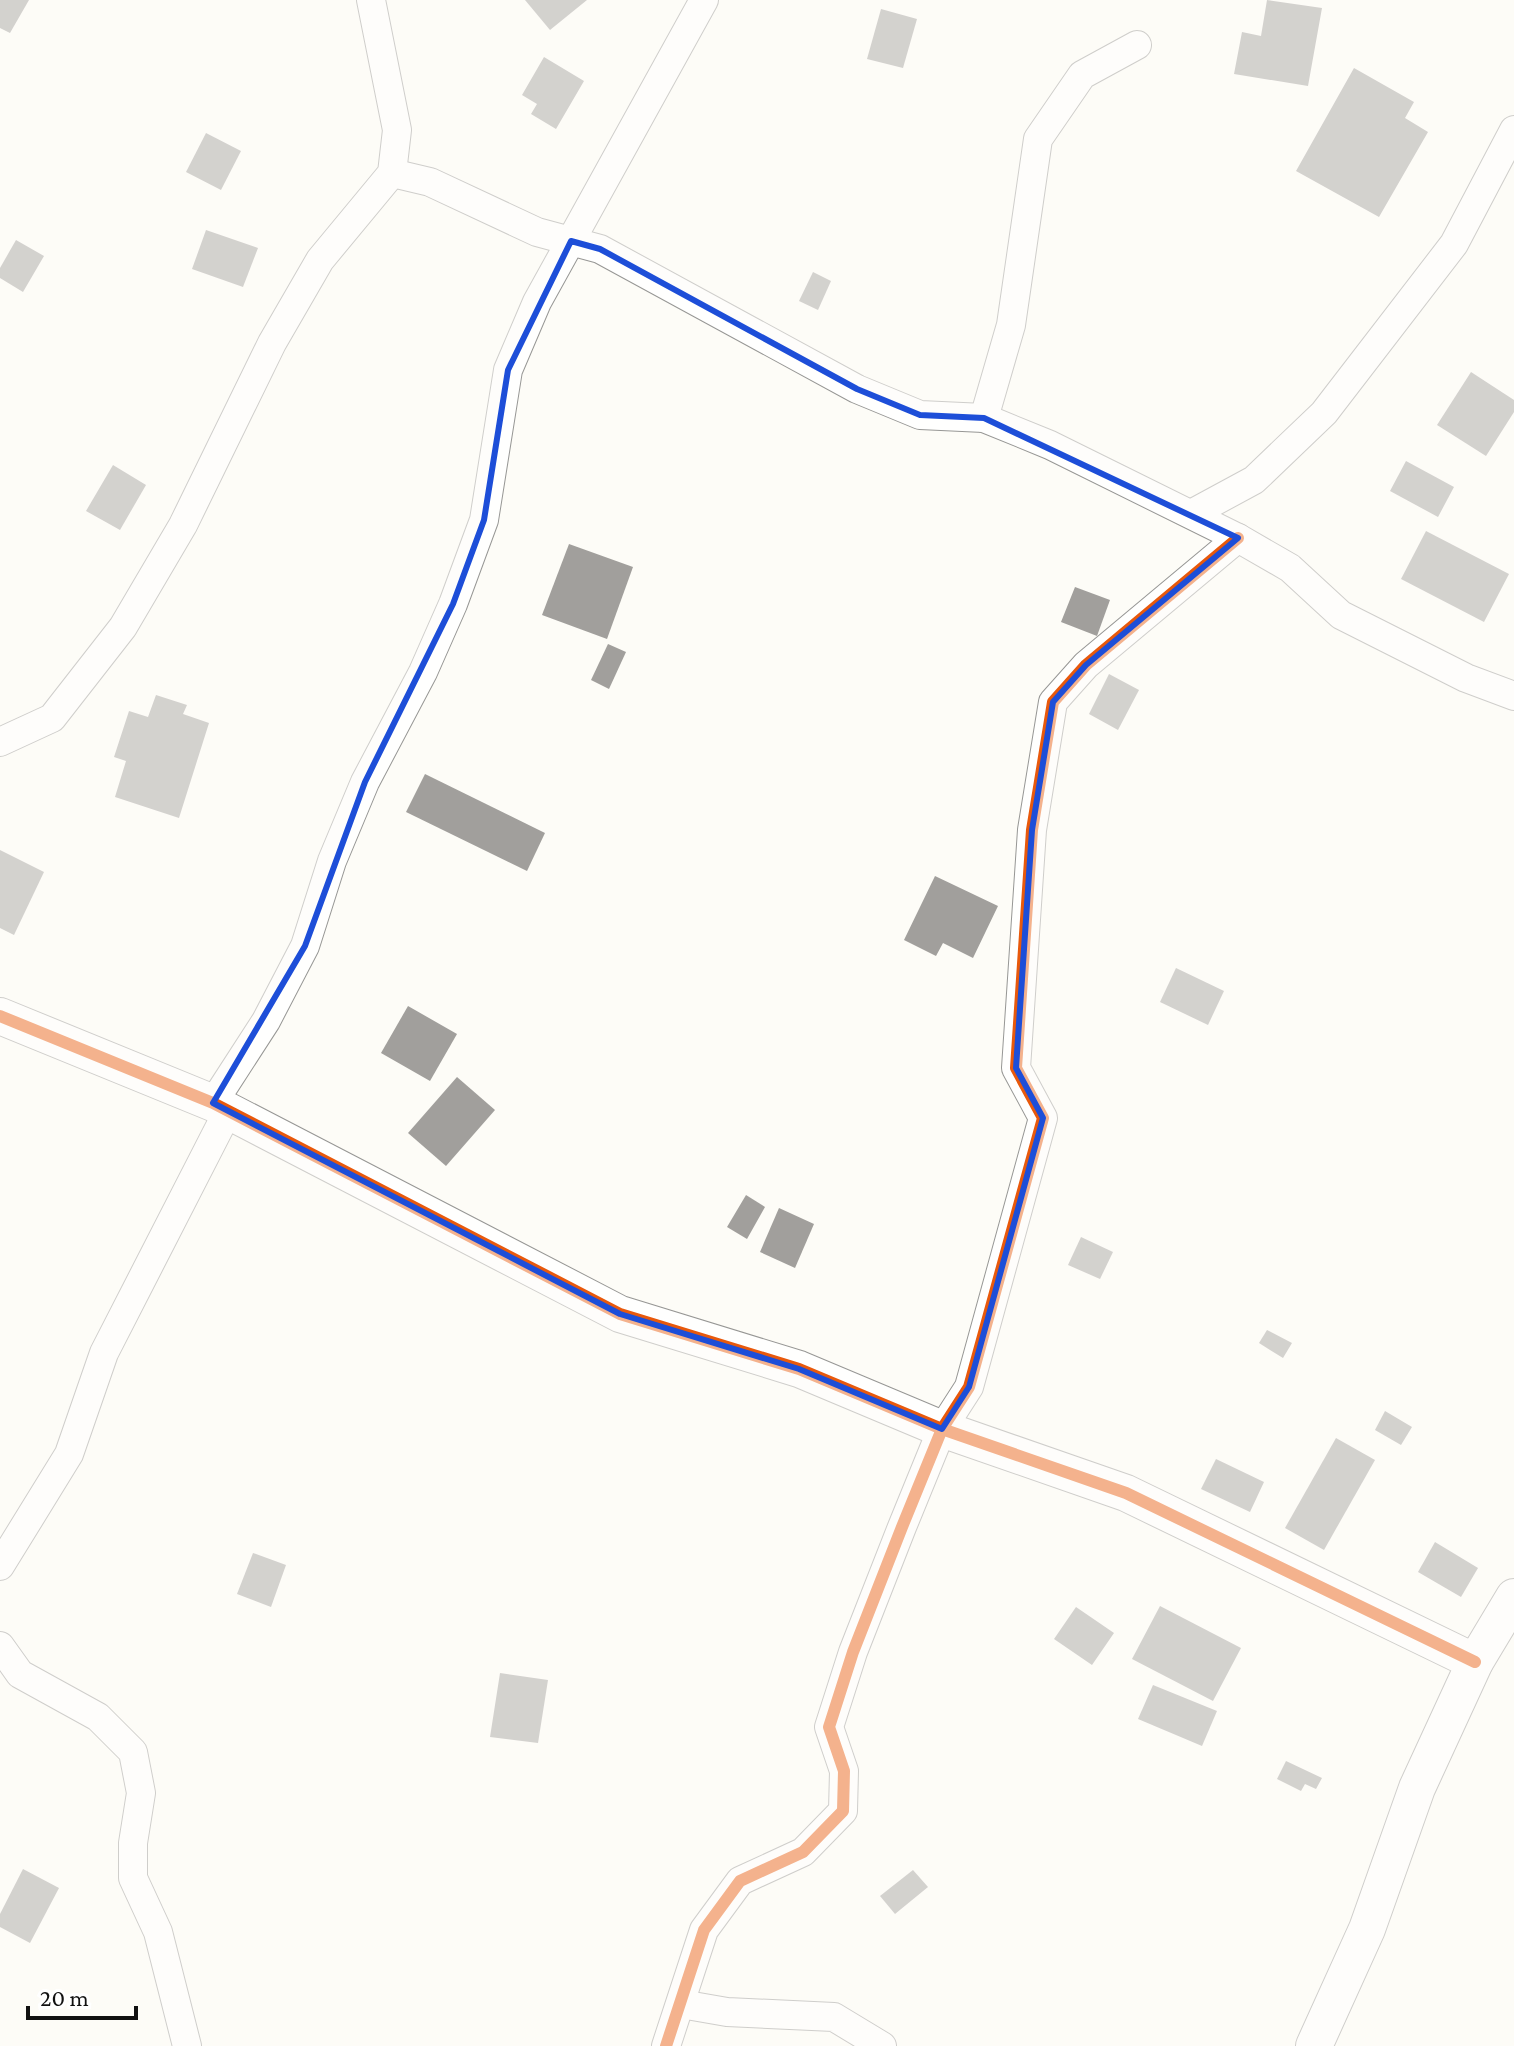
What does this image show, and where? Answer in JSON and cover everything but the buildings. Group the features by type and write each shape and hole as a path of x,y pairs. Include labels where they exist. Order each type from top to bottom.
{"street":[{"path":"0,742 52,718 123,627 183,525 272,343 320,260 392,173 397,130 371,0"},
{"path":"0,1566 69,1454 104,1353 221,1107 305,946 348,821 453,604 484,520 508,370 537,302 704,0"},
{"path":"984,418 1011,325 1038,139 1082,75 1137,45"},
{"path":"1193,513 1254,480 1324,413 1454,244 1514,130"},
{"path":"392,173 430,182 537,232 600,249 857,389 920,415 984,418 1193,513 1290,568 1341,615 1466,678 1514,696"},
{"path":"666,2046 704,1930 740,1881 803,1852 843,1811 844,1771 829,1727 853,1652 942,1429 969,1387 1043,1118 1016,1068 1032,830 1053,702 1086,665 1238,538"},
{"path":"0,1016 221,1107 620,1314 799,1369 942,1429 1126,1493 1475,1662"},
{"path":"1314,2046 1367,1929 1417,1788 1475,1662 1512,1603"},
{"path":"0,1646 20,1674 98,1717 133,1752 141,1793 133,1843 133,1878 158,1932 187,2046"},
{"path":"681,2004 727,2012 834,2017 882,2046"}],"highlighted area":[{"path":"571,241 600,249 857,389 920,415 984,418 1238,538 1086,665 1053,702 1032,830 1016,1068 1043,1118 969,1387 942,1429 799,1369 620,1314 213,1103 305,946 365,782 453,604 484,520 508,370"}],"cycle path":[{"path":"666,2046 704,1930 740,1881 803,1852 843,1811 844,1771 829,1727 853,1652 942,1429 969,1387 1043,1118 1016,1068 1032,830 1053,702 1086,665 1238,538"},
{"path":"0,1016 213,1103 620,1314 799,1369 942,1429 1126,1493 1475,1662"}]}
